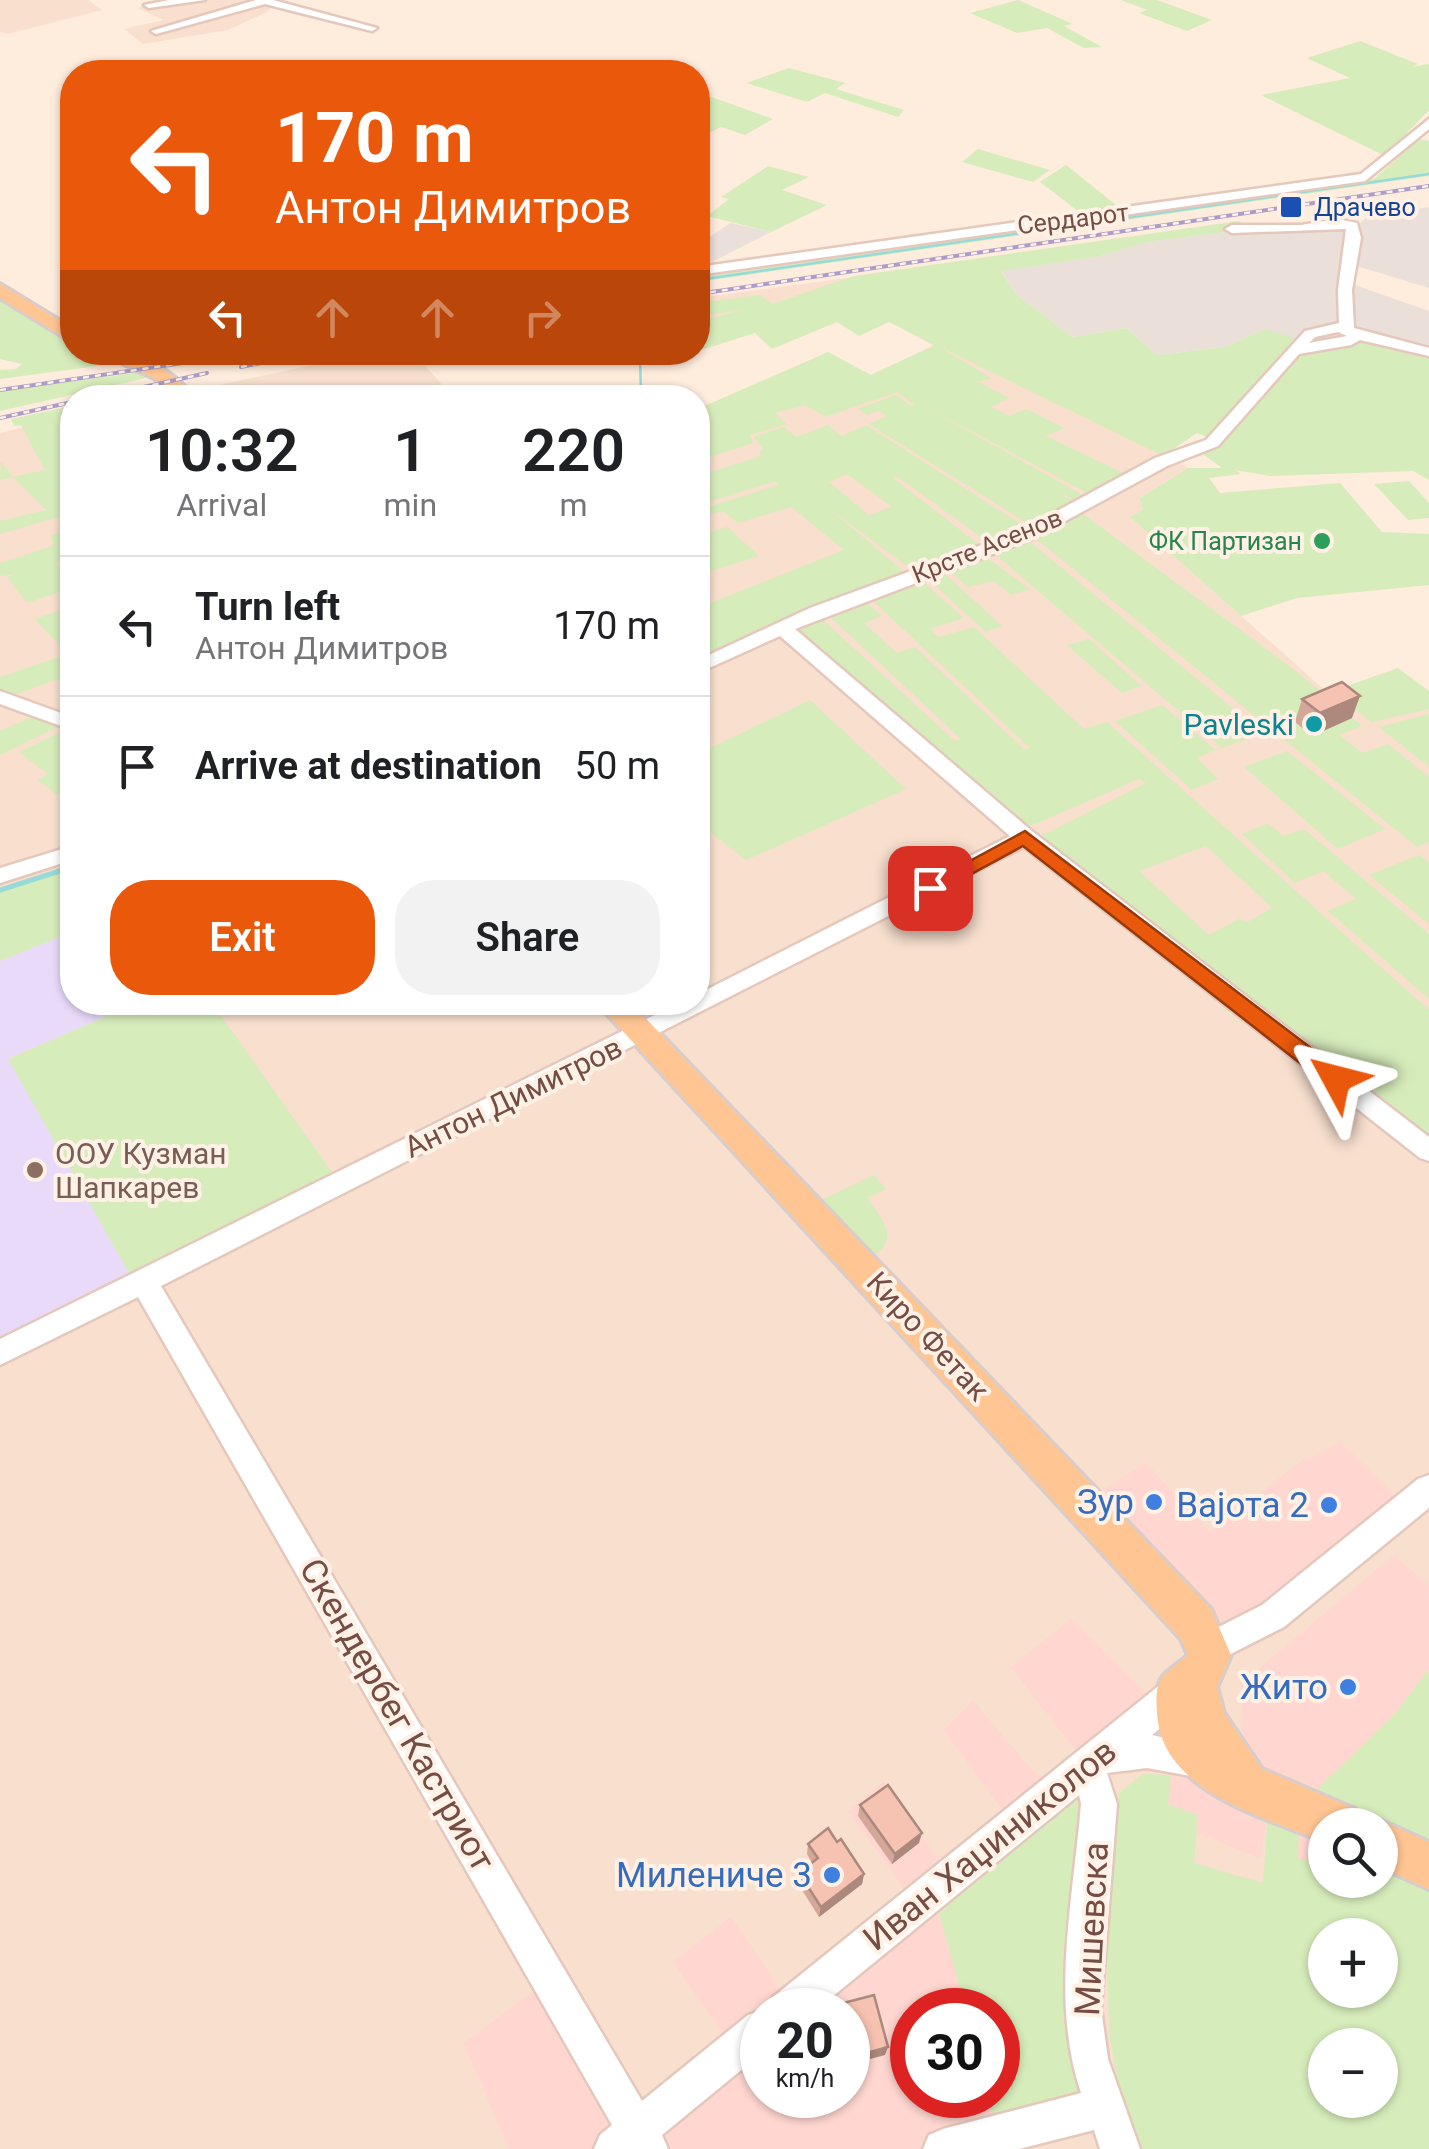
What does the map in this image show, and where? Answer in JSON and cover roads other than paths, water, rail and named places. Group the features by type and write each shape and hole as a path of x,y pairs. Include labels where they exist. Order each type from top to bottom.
{"main road":[{"path":"0,290 60,328"},
{"path":"151,365 173,385"},
{"name":"Киро Фетак","path":"623,1015 1196,1624 1194,1673"},
{"path":"1194,1673 1180,1730 1204,1762 1308,1811"},
{"path":"1194,1673 1205,1724 1247,1783"},
{"path":"1398,1852 1429,1866"}],"street":[{"path":"150,6 200,0"},
{"path":"156,31 262,0 372,28"},
{"name":"Сердарот","path":"710,270 1364,178 1429,123"},
{"path":"1232,229 1300,229 1337,223 1352,226 1354,238 1345,290 1352,331 1429,352"},
{"name":"Крсте Асенов","path":"710,661 817,612 1026,536 1161,462 1212,443 1310,334 1326,328 1352,331"},
{"path":"782,628 1025,837 1429,1151"},
{"path":"0,697 60,720"},
{"name":"Антон Димитров","path":"710,999 1025,837"},
{"path":"0,876 60,858"},
{"name":"Антон Димитров","path":"0,1353 678,1015"},
{"name":"Скендербег Кастриот","path":"144,1282 633,2143"},
{"name":"Иван Хаџиниколов","path":"813,1988 1093,1761 1194,1673 1273,1616 1429,1488"},
{"path":"1093,1761 1147,1751 1204,1762"},
{"name":"Мишевска","path":"1093,1761 1099,1804 1082,2008 1089,2058 1120,2149"},
{"path":"633,2143 740,2048"},
{"path":"943,2149 1105,2107"}],"waterway":[{"path":"710,278 1429,174"},
{"path":"640,365 641,385"},
{"path":"0,890 60,871"}],"railway":[{"path":"710,292 1429,186"},
{"path":"0,390 169,365"},
{"path":"241,367 251,365"},
{"path":"153,385 207,373"},
{"path":"0,418 60,405"}],"place":[{"name":"Драчево","path":"1291,207"},
{"name":"ФК Партизан","path":"1322,541"},
{"name":"Pavleski","path":"1314,724"},
{"name":"ООУ Кузман Шапкарев","path":"35,1170"},
{"name":"Зур","path":"1154,1502"},
{"name":"Вајота 2","path":"1329,1505"},
{"name":"Жито","path":"1348,1687"},
{"name":"Милениче 3","path":"832,1875"}]}
